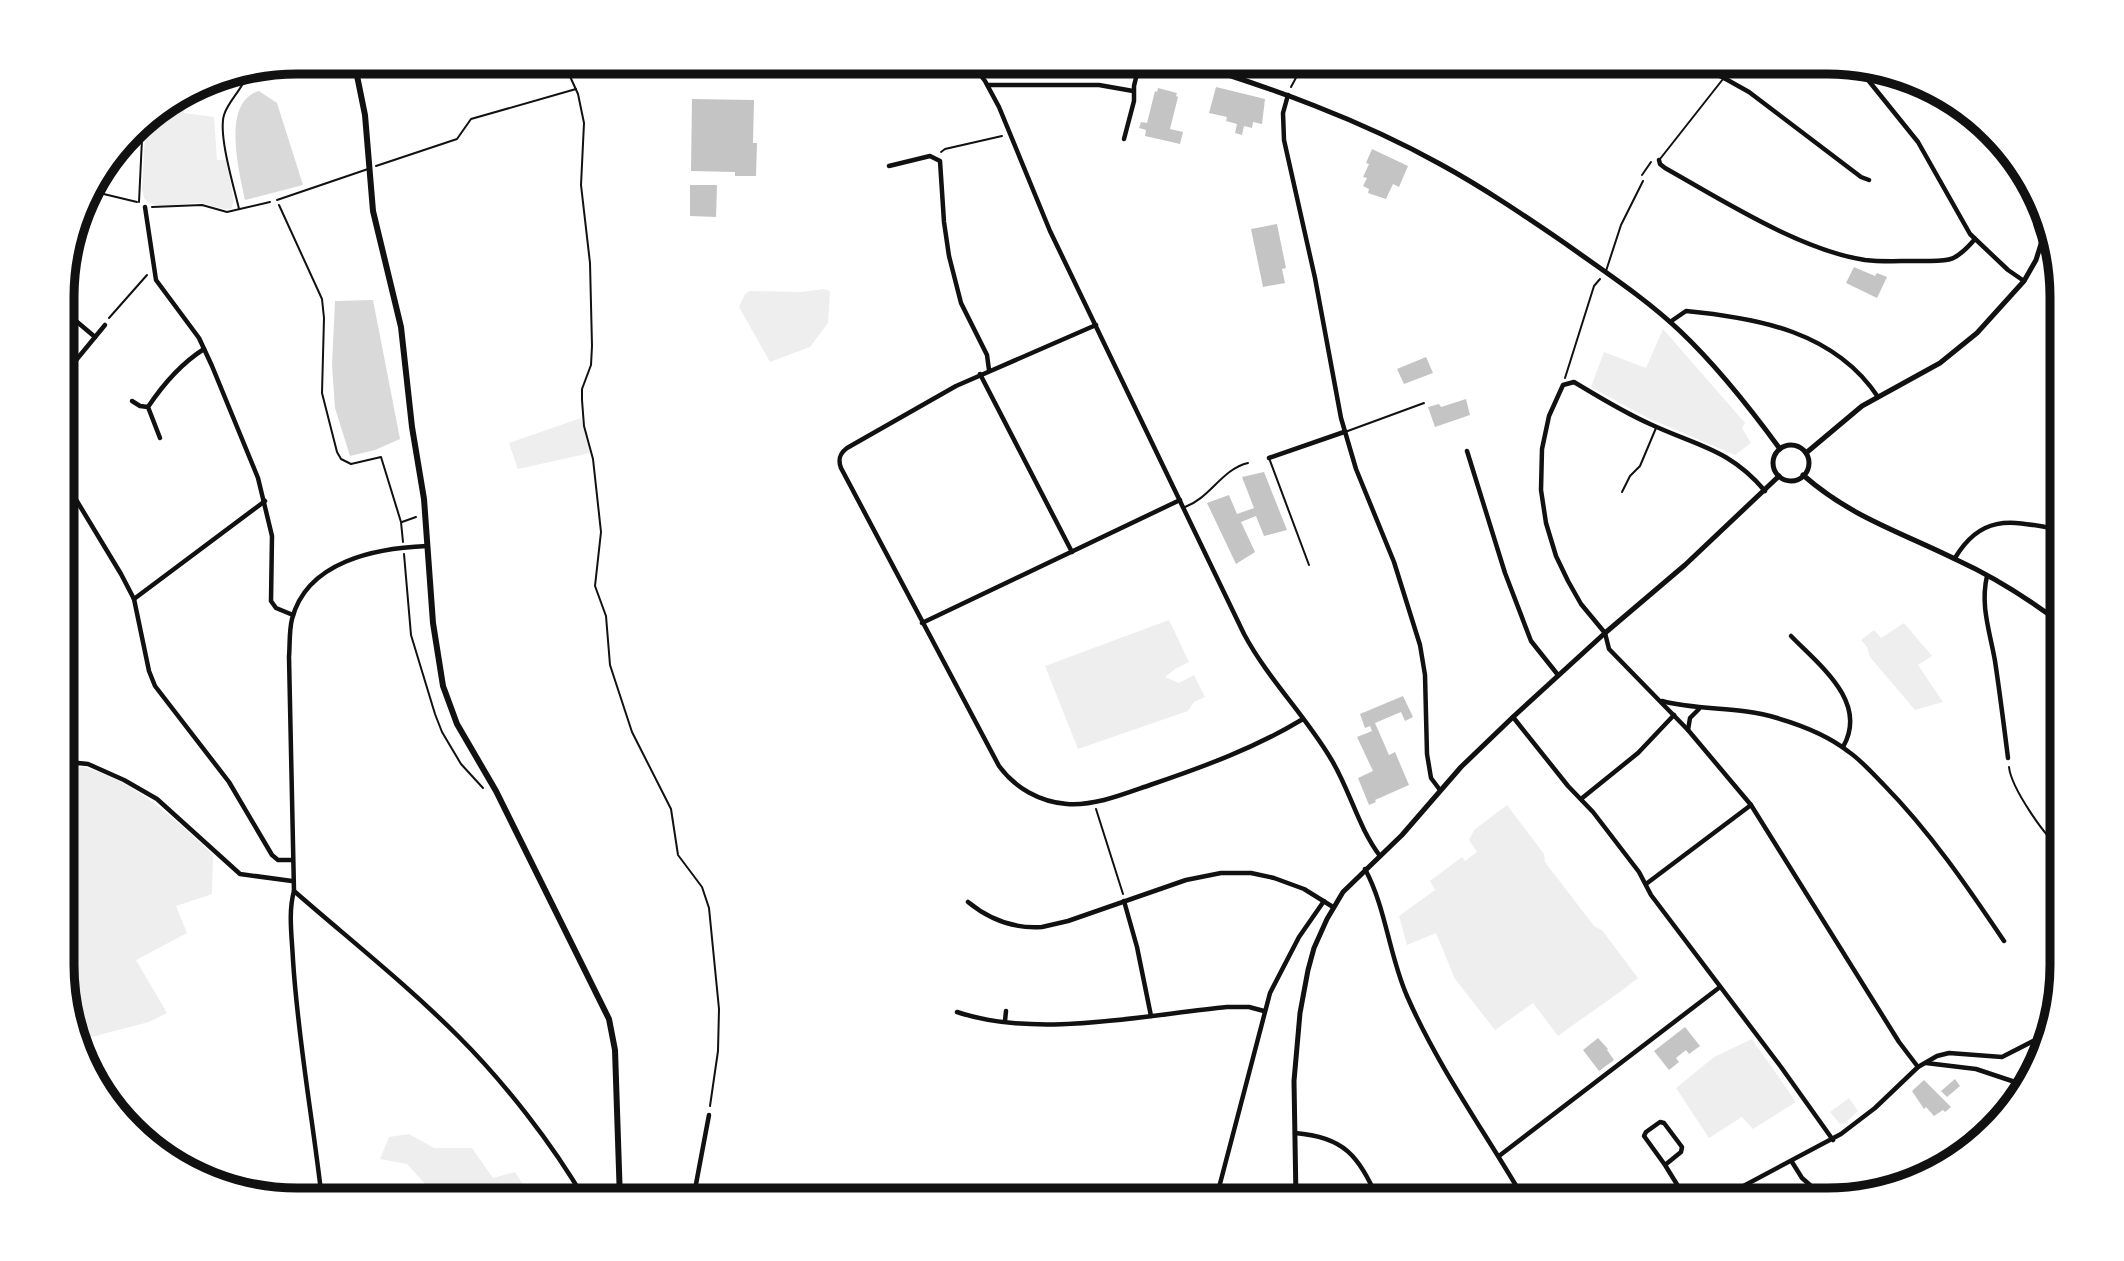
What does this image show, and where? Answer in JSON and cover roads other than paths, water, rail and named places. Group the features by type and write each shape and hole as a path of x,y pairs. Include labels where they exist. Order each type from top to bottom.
{"main road":[{"path":"357,74 364,106 373,211 400,316 412,427 426,515 433,623 443,686 457,724 610,1019 615,1050 620,1188"}],"street":[{"path":"980,74 988,85 1045,218 1251,647 1337,769 1370,842 1380,856"},
{"path":"1124,139 1134,101 1137,74"},
{"path":"1224,74 1288,95 1337,115 1440,164 1496,197 1605,272 1670,322 1737,395 1780,449"},
{"path":"1715,74 1749,92 1861,177 1869,180"},
{"path":"1724,78 1726,74"},
{"path":"1866,77 1919,142 1975,239 2024,281"},
{"path":"988,85 1099,85 1133,91"},
{"path":"1288,95 1283,113 1284,140 1315,278 1344,432 1356,469 1385,537 1420,645 1425,675 1427,754 1431,778 1440,790"},
{"path":"889,166 930,156 936,157 942,164 945,233 957,288 964,311 987,355 989,370"},
{"path":"1659,160 1665,168 1775,227 1855,258 1891,261 1953,259 1959,257 1975,239"},
{"path":"145,207 153,270 162,291 194,331 204,349 251,457 265,500 273,547 271,601 280,610 293,615"},
{"path":"1806,453 1850,415 1949,357 1992,319 2024,281 2036,260 2043,238"},
{"path":"1670,322 1686,312 1768,323 1810,339 1843,360 1864,375 1878,397"},
{"path":"74,319 95,337"},
{"path":"74,363 105,325"},
{"path":"1096,325 944,392 847,448 839,459 841,468 922,623 994,758 1012,781 1026,791 1049,801 1072,804 1094,802 1151,785 1227,757 1303,719"},
{"path":"148,407 191,358 204,349"},
{"path":"981,374 1072,552"},
{"path":"1765,491 1733,460 1609,404 1574,382 1565,383 1554,402 1543,444 1541,476 1547,530 1563,572 1581,604 1605,633 1609,649 1661,700 1751,805 1899,1042 1918,1067"},
{"path":"132,401 148,407"},
{"path":"148,407 160,438"},
{"path":"1269,458 1344,432"},
{"path":"1792,445 1806,453 1809,465 1803,475 1792,481 1779,476 1773,464 1780,449 1792,445"},
{"path":"1467,451 1505,573 1531,641 1558,675"},
{"path":"1803,475 1827,495 1865,519 1955,558 2050,616"},
{"path":"1296,1187 1295,1054 1305,982 1314,948 1333,907 1348,886 1402,835 1440,790 1513,717 1685,565 1779,476"},
{"path":"74,497 134,599 149,671 155,686 229,782 272,855 278,860 292,860"},
{"path":"134,599 265,500"},
{"path":"922,623 1181,500"},
{"path":"1955,558 1969,537 1991,525 2011,523 2050,528"},
{"path":"320,1188 295,992 289,657 293,615 310,586 335,565 353,558 427,546"},
{"path":"1987,576 1983,594 1984,607 2008,758"},
{"path":"1791,636 1826,670 1843,696 1852,722 1851,731 1843,747"},
{"path":"1661,700 1686,706 1745,710 1780,718 1843,747 1876,777 1927,832 2004,941"},
{"path":"1688,730 1692,715 1703,708"},
{"path":"1581,799 1638,754 1674,715"},
{"path":"1513,717 1639,872 1650,895 1833,1140"},
{"path":"74,764 88,764 149,794 240,874 292,881"},
{"path":"1646,884 1751,805"},
{"path":"1365,869 1374,887 1398,972 1421,1026 1517,1187"},
{"path":"968,902 994,919 1028,928 1049,926 1195,878 1244,873 1282,880 1304,889 1333,907"},
{"path":"294,891 427,1006 467,1046 530,1120 577,1188"},
{"path":"1124,901 1152,1016"},
{"path":"1219,1187 1264,1011 1281,968 1317,908 1324,901"},
{"path":"1499,1156 1720,987"},
{"path":"957,1012 1005,1021 1079,1025 1236,1007 1264,1011"},
{"path":"1005,1021 1006,1011"},
{"path":"1743,1187 1833,1140 1925,1063 1945,1053 2002,1057 2038,1039"},
{"path":"1925,1063 1987,1072 2017,1082"},
{"path":"695,1188 709,1115"},
{"path":"1665,1165 1681,1152 1682,1147 1660,1122 1644,1135 1679,1187"},
{"path":"1295,1133 1320,1136 1350,1152 1372,1187"},
{"path":"1792,1162 1802,1178 1812,1187"}],"lane":[{"path":"1659,160 1724,78"},
{"path":"277,200 369,168"},
{"path":"1605,272 1620,225 1643,181"},
{"path":"1344,432 1424,403"},
{"path":"1622,492 1630,476 1640,466 1657,427"},
{"path":"1269,458 1308,565"},
{"path":"1184,508 1199,501 1236,467 1248,463"}]}
